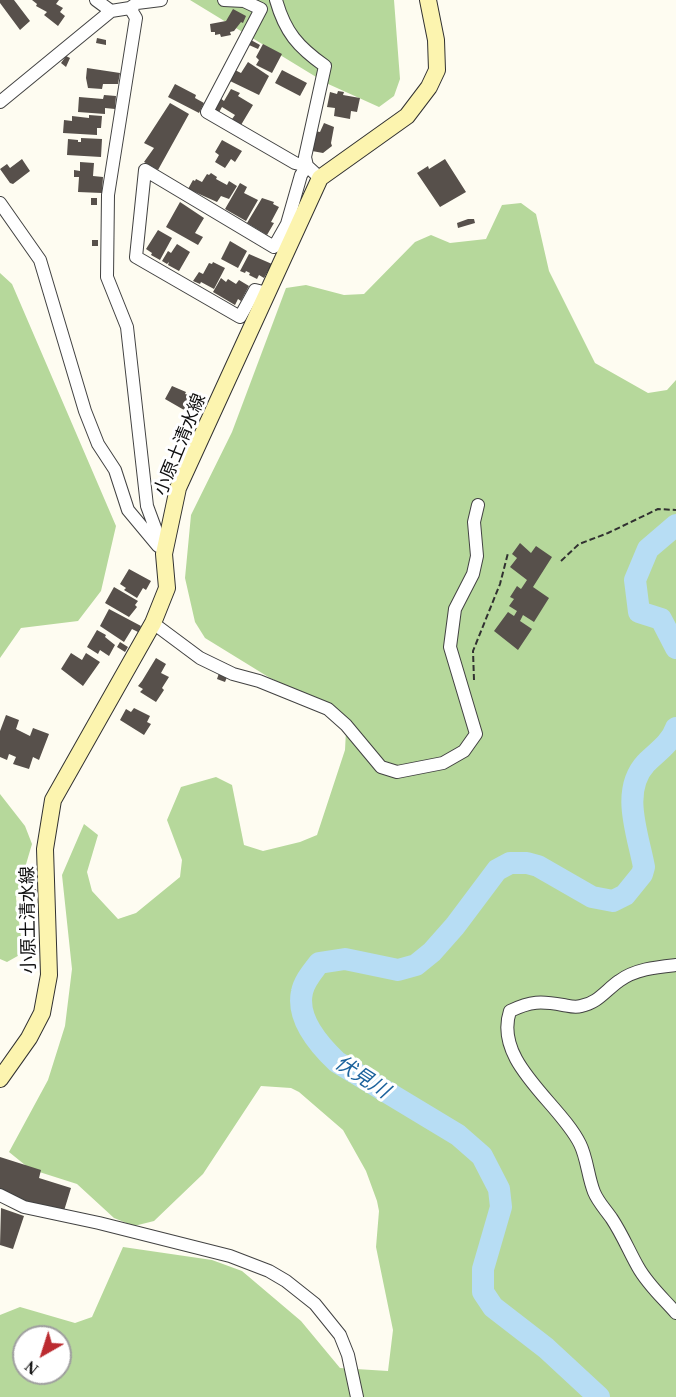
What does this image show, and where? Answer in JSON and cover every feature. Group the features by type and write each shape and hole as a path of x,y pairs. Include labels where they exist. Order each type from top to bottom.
{"main road":[{"name":"小原土清水線","path":"0,1079 29,1038 42,1013 49,975 45,849 53,800 153,623 167,588 164,554 178,488 267,293 314,172 407,116 429,87 437,70 436,40 428,0"}],"street":[{"path":"96,0 111,11"},
{"path":"0,102 111,11 130,8 136,3 161,0"},
{"path":"224,0 244,1 261,9 207,112 314,172"},
{"path":"276,0 291,36 307,54 325,66 305,157 314,172"},
{"path":"130,8 136,18 108,195 107,277 128,327 147,506 164,554"},
{"path":"267,293 255,290 240,317 136,257 146,170 274,247 287,224 301,175 314,172"},
{"path":"0,203 40,260 85,411 98,444 115,470 128,510 164,554"},
{"path":"153,623 200,657 232,674 259,681 328,709 346,725 381,767 397,772 443,763 464,751 476,734 450,647 455,609 473,574 477,556 474,522 478,504"},
{"path":"676,965 629,974 617,981 607,993 590,1005 578,1007 543,1002 525,1004 510,1011 506,1023 514,1053 522,1071 568,1123 581,1146 594,1194 611,1217 638,1268 676,1313"},
{"path":"0,1195 24,1207 230,1256 269,1271 315,1304 340,1335 348,1355 357,1397"}],"path":[{"path":"561,561 579,544 617,530 658,509 676,510"},
{"path":"474,687 472,651 500,584 508,553"}],"green space":[{"path":"190,0 394,0 400,79 394,96 379,107 326,83"},
{"path":"521,203 536,214 549,271 595,363 648,393 667,390 676,380 676,1397 0,1397 0,1315 20,1307 75,1323 92,1317 123,1247 212,1260 242,1271 301,1321 340,1368 388,1371 393,1330 376,1247 379,1211 377,1201 366,1171 343,1130 299,1092 291,1088 261,1086 203,1174 154,1221 134,1226 114,1218 77,1184 30,1169 9,1152 48,1080 65,1026 72,969 62,875 84,824 98,835 87,872 92,891 118,919 136,913 180,877 182,860 167,820 181,787 216,777 232,785 244,845 263,851 300,842 317,835 345,750 346,731 321,702 270,678 205,638 195,622 185,578 191,515 232,432 286,288 306,285 344,295 364,294 415,242 431,235 450,243 486,239 502,205"},
{"path":"0,273 12,284 116,526 101,591 78,621 21,628 0,658"},
{"path":"0,794 25,826 32,844 16,898 23,953 7,962 0,959"}],"building":[{"path":"0,0 14,0 30,21 20,30"},
{"path":"32,0 59,0 56,4 63,8 60,12 65,16 58,26 44,15 47,12 36,6 37,4"},
{"path":"233,9 246,16 243,23 241,22 234,31 230,32 231,35 221,37 220,34 215,35 215,32 211,32 210,24 226,21"},
{"path":"97,38 106,40 106,45 96,43"},
{"path":"251,40 260,45 258,49 249,45"},
{"path":"263,44 282,54 272,73 256,65 259,60 256,57"},
{"path":"66,56 70,58 66,67 61,63"},
{"path":"248,62 269,76 259,95 230,81 235,70 241,73"},
{"path":"87,68 120,73 118,84 103,84 102,89 88,88"},
{"path":"282,70 307,83 300,96 275,83"},
{"path":"175,84 196,95 195,98 204,103 199,113 168,97"},
{"path":"231,89 240,93 238,96 253,105 241,125 232,119 235,115 222,107 218,114 215,107 220,98 224,101"},
{"path":"338,91 344,92 343,95 360,98 357,112 351,111 350,119 334,116 335,108 327,107 330,92 337,94"},
{"path":"104,95 116,96 115,109 105,108 105,114 78,112 79,97 103,99"},
{"path":"170,103 189,114 158,170 144,162 154,148 144,143"},
{"path":"89,115 102,116 101,128 97,128 97,135 63,133 64,120 72,121 72,116 89,118"},
{"path":"324,123 334,127 332,146 323,153 312,151 315,131 320,132"},
{"path":"81,138 102,139 101,157 67,155 68,139 81,142"},
{"path":"222,140 242,151 235,162 231,159 225,168 215,162 219,155 215,152"},
{"path":"22,159 30,171 13,184 10,183 0,169 7,164 10,168"},
{"path":"445,159 466,192 440,207 417,173"},
{"path":"80,162 94,163 93,176 103,177 102,193 78,192 79,177 74,177 74,170 80,171"},
{"path":"211,173 227,185 229,181 237,186 229,199 221,196 217,202 188,189 193,180 202,182 207,174"},
{"path":"240,183 247,187 244,193 258,200 246,221 225,209"},
{"path":"91,198 97,198 97,205 91,205"},
{"path":"262,198 274,202 273,204 279,207 267,235 247,223"},
{"path":"180,202 204,218 195,233 203,237 198,245 166,227"},
{"path":"474,219 475,223 458,228 457,223"},
{"path":"158,230 172,238 160,260 146,249"},
{"path":"92,240 98,240 98,246 92,246"},
{"path":"230,241 247,251 238,268 221,259"},
{"path":"177,244 190,252 179,271 168,265 169,262 167,264 162,261 168,251 171,253"},
{"path":"249,254 272,264 264,278 259,275 257,279 246,271 245,273 240,271"},
{"path":"213,262 225,268 214,289 201,282 200,284 193,281 199,272 203,274 209,263"},
{"path":"221,278 226,282 228,279 236,284 239,280 249,286 241,301 238,299 235,305 213,292"},
{"path":"172,386 186,392 185,394 196,397 195,399 198,400 191,414 165,399"},
{"path":"520,543 531,553 536,546 552,557 533,587 549,598 534,622 523,615 520,621 532,629 518,650 494,631 508,612 514,616 517,611 509,606 514,599 510,597 517,586 521,589 527,580 510,567 517,558 512,554"},
{"path":"129,569 151,581 146,590 143,588 137,598 124,590 126,588 120,584"},
{"path":"114,587 138,601 135,605 137,607 129,617 105,603"},
{"path":"109,609 141,626 138,632 132,629 124,642 100,626"},
{"path":"97,630 106,635 105,637 115,645 109,656 100,650 98,654 87,647"},
{"path":"120,642 128,647 125,652 117,647"},
{"path":"71,653 82,660 86,653 100,662 83,686 61,669"},
{"path":"156,658 166,664 161,673 169,677 156,702 140,692 143,689 138,686"},
{"path":"219,673 227,677 225,682 217,679"},
{"path":"134,708 150,716 147,722 151,724 144,735 120,720 126,709 131,712"},
{"path":"6,715 19,720 16,729 30,736 33,728 49,734 39,760 33,757 29,769 13,764 16,757 9,754 7,760 0,757 0,731"},
{"path":"27,889 36,889 37,894 27,895"},
{"path":"0,1157 41,1170 39,1178 71,1188 63,1214 0,1195"},
{"path":"1,1208 24,1216 13,1249 0,1245"}],"waterway":[{"name":"伏見川","path":"676,525 648,549 635,580 639,612 661,619 676,648"},
{"name":"伏見川","path":"599,1397 546,1348 493,1307 483,1292 483,1269 501,1207 499,1189 482,1156 458,1135 337,1062 310,1031 302,1012 302,992 319,963 345,959 398,970 416,965 432,952 455,926 497,870 510,863 527,863 538,866 592,897 613,901 625,895 642,874 644,867 633,813 634,786 638,774 667,743 676,728"}]}
